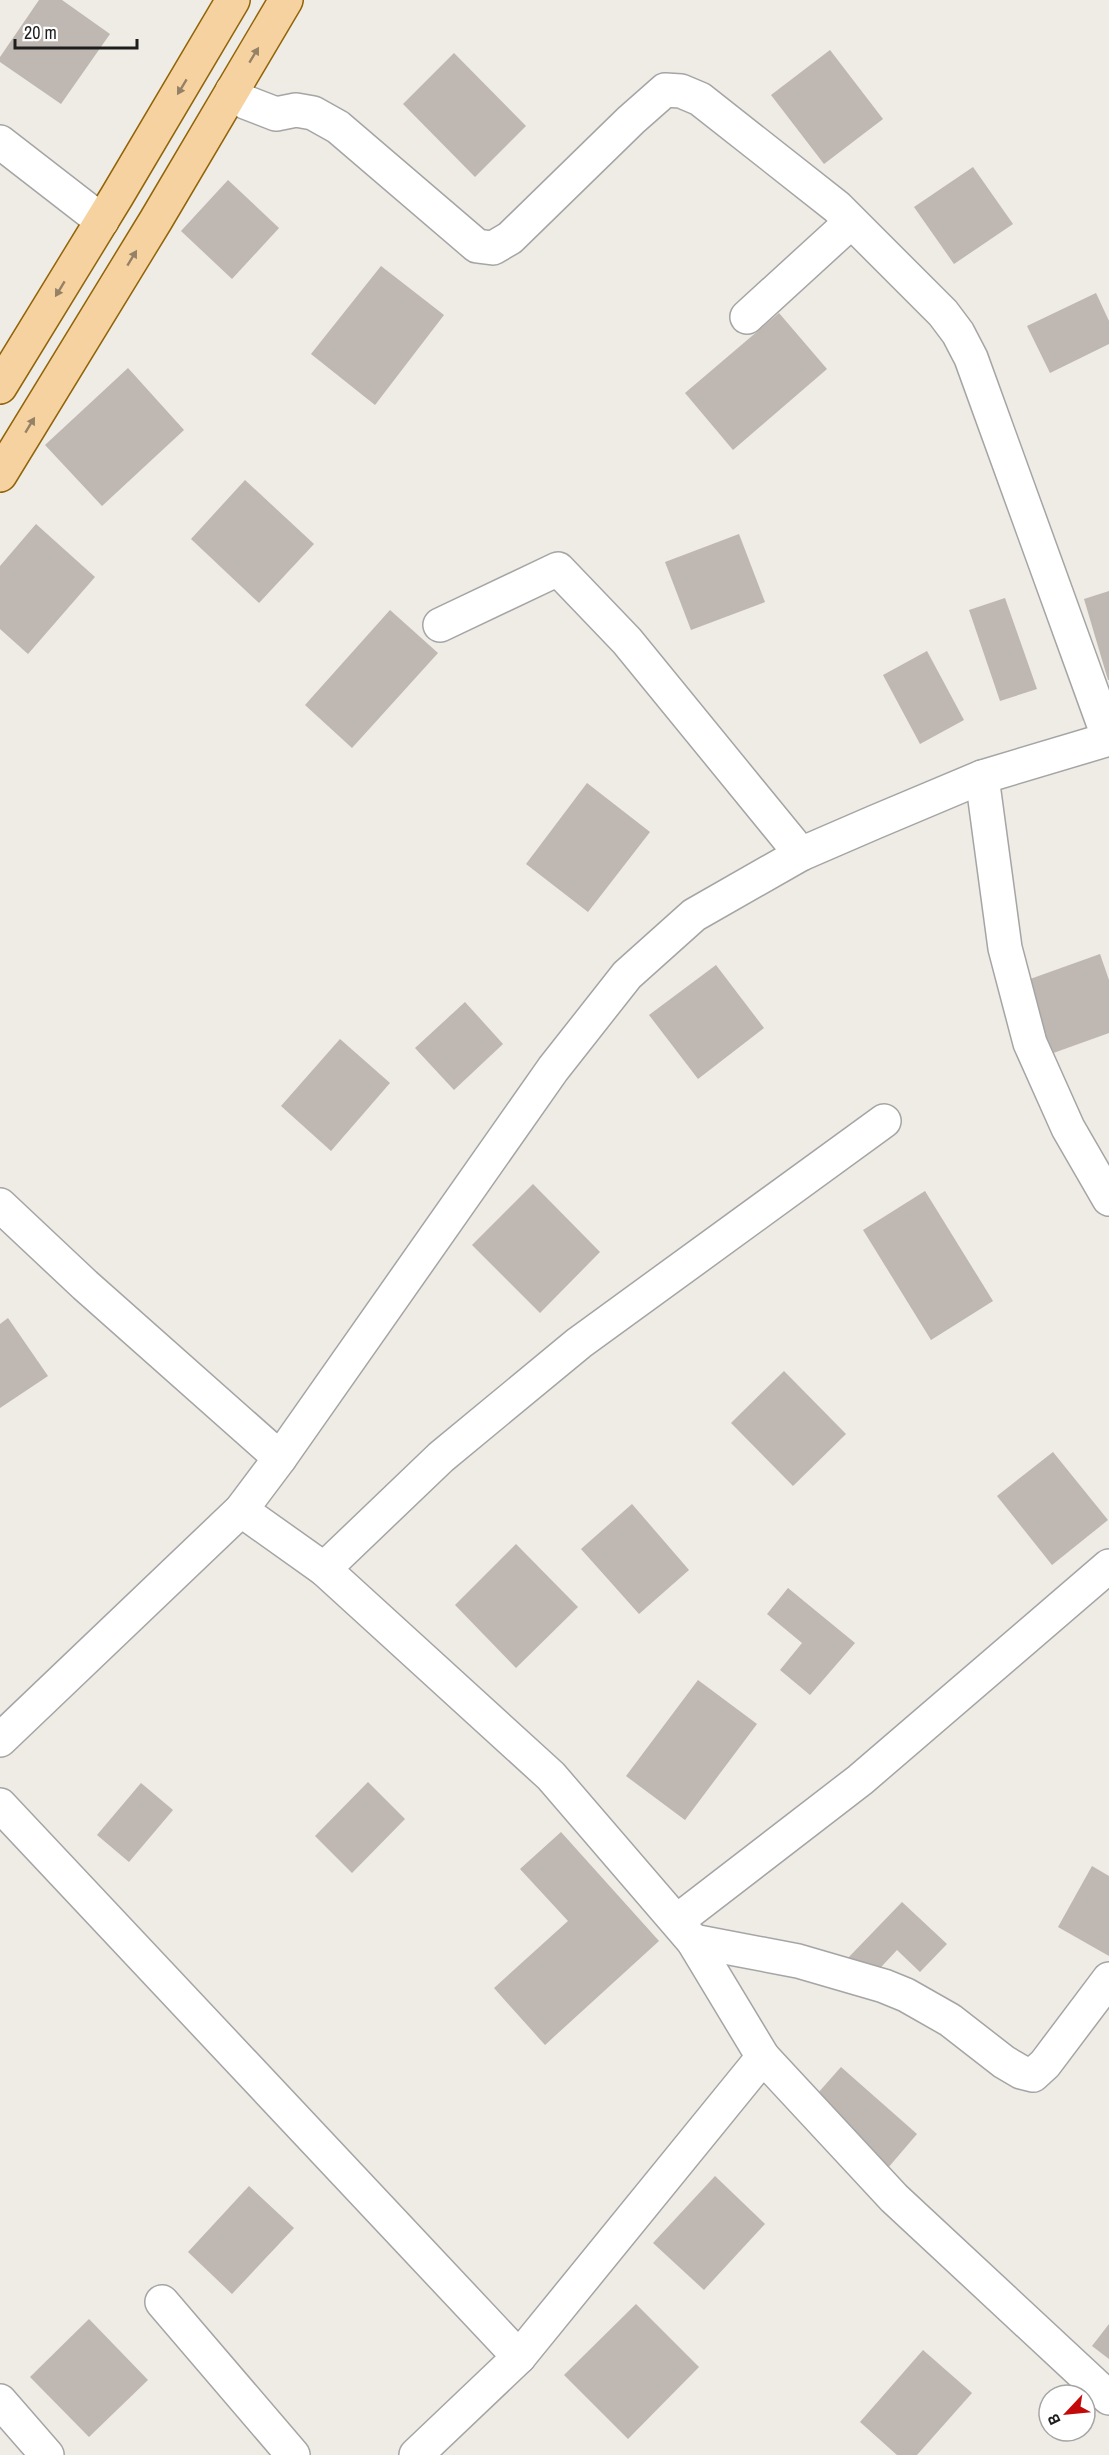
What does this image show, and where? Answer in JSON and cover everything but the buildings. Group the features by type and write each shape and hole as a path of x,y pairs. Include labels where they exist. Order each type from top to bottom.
{"main road":[{"path":"0,387 233,0"},
{"path":"0,475 286,0"}],"street":[{"path":"0,1740 241,1510 280,1458 553,1069 627,975 694,915 801,854 982,777 1109,740 971,358 958,333 943,313 837,207 700,99 681,91 666,90 631,120 510,238 493,248 477,246 338,127 313,113 296,110 276,114 245,102 232,91"},
{"path":"0,142 102,221"},
{"path":"747,317 851,222"},
{"path":"440,625 558,569 627,641 801,854"},
{"path":"982,777 1005,948 1030,1043 1068,1128 1109,1199"},
{"path":"324,1569 441,1457 579,1343 884,1121"},
{"path":"0,1205 85,1285 280,1458"},
{"path":"241,1510 324,1569 551,1776 685,1931 763,2057 894,2198 1109,2398"},
{"path":"685,1931 1109,1566"},
{"path":"0,1805 519,2357"},
{"path":"685,1931 798,1961 884,1986 906,1995 950,2020 1004,2062 1021,2072 1033,2075 1045,2064 1109,1979"},
{"path":"416,2455 519,2357 763,2057"},
{"path":"162,2302 293,2455"},
{"path":"0,2401 47,2455"}]}
